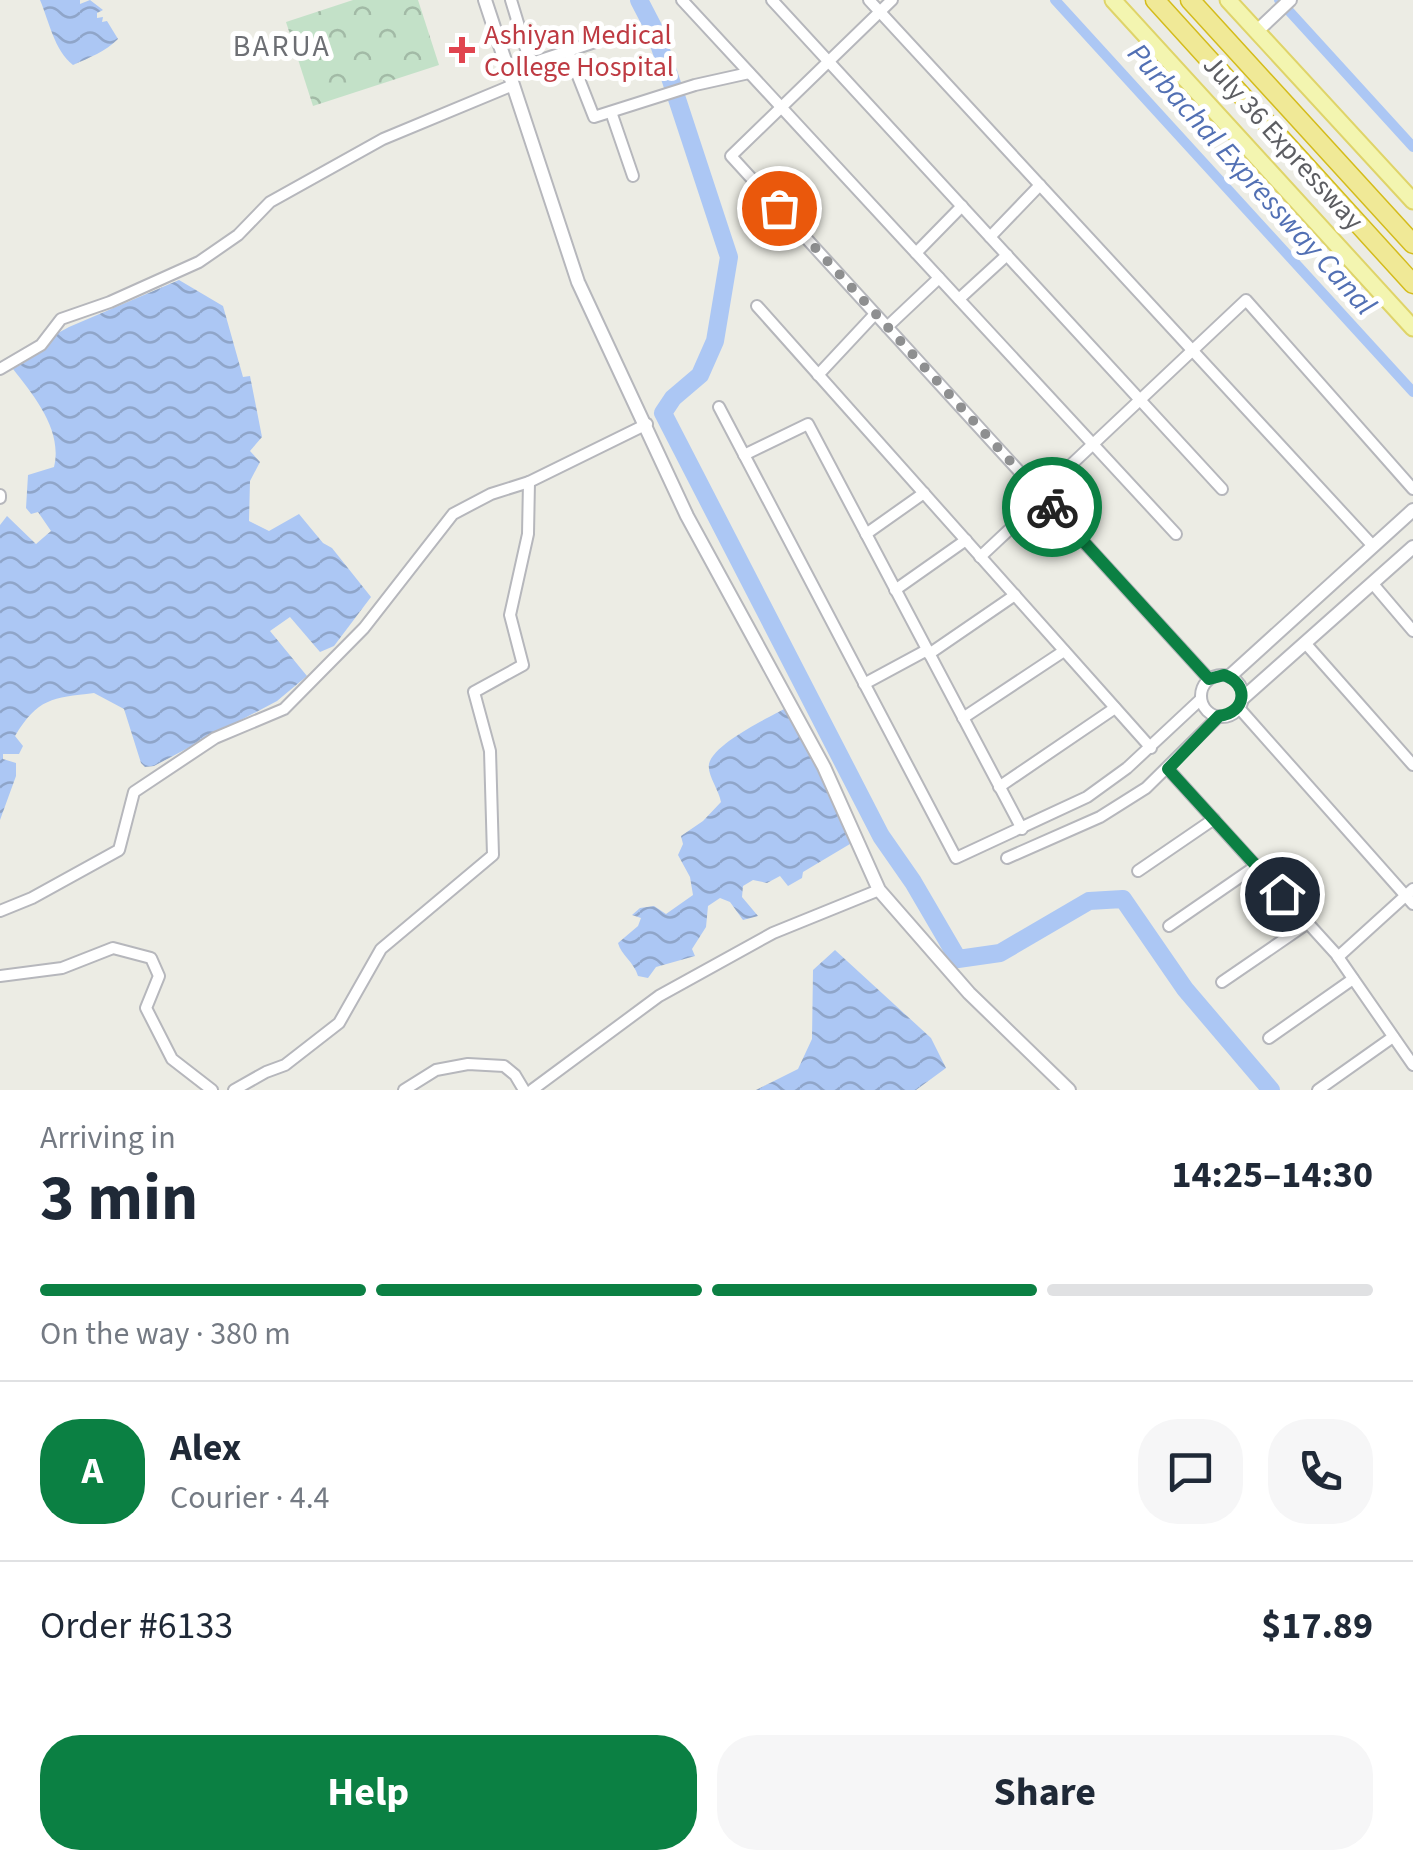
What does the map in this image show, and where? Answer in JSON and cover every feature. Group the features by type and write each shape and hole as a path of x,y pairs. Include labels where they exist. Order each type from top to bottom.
{"highway":[{"name":"July 36 Expressway","path":"1155,0 1413,284"},
{"name":"July 36 Expressway","path":"1190,0 1413,244"}],"main road":[{"path":"1114,0 1413,328"},
{"path":"1228,0 1264,25 1413,200"}],"street":[{"path":"484,0 578,282 687,516 824,767 880,890 969,993 1069,1090"},
{"path":"511,0 526,50 536,62 622,33"},
{"path":"678,0 778,108"},
{"path":"678,0 1176,534"},
{"path":"772,0 1222,489"},
{"path":"869,0 1373,546"},
{"path":"892,0 730,156 1209,679"},
{"path":"1264,25 1290,0"},
{"path":"568,51 594,116 749,73"},
{"path":"0,369 41,345 62,319 199,262 238,236 270,202 382,138 512,86"},
{"path":"610,112 633,176"},
{"path":"990,237 1040,186"},
{"path":"916,253 962,206"},
{"path":"959,299 1007,255"},
{"path":"887,327 940,278"},
{"path":"980,556 1246,300 1413,489"},
{"path":"757,306 1151,748"},
{"path":"818,375 875,314"},
{"path":"720,407 956,858 1086,797 1151,748 1201,698"},
{"path":"0,912 119,850 134,792 215,738 284,709 364,628 453,514 647,424"},
{"path":"744,455 808,424 1022,829"},
{"path":"234,1090 285,1066 339,1022 381,949 493,855 490,751 474,692 523,665 510,615 528,534 529,482"},
{"path":"866,534 924,493"},
{"path":"1230,676 1413,510"},
{"path":"896,590 966,540"},
{"path":"1338,957 1411,896 1240,703 1238,682 1219,675 1202,688 1206,708 1219,716 1230,715 1240,703 1413,548"},
{"path":"1372,584 1413,630"},
{"path":"864,684 928,652 1015,596"},
{"path":"1306,644 1413,765"},
{"path":"963,718 1064,651"},
{"path":"999,786 1115,708"},
{"path":"1006,858 1100,818 1146,788 1219,716"},
{"path":"1168,769 1338,957 1413,1065"},
{"path":"1086,797 1100,818"},
{"path":"1138,870 1214,820"},
{"path":"1169,926 1256,866"},
{"path":"532,1090 659,996 773,933 880,890"},
{"path":"1222,982 1308,923"},
{"path":"0,976 62,968 113,948 151,958 159,976 146,1008 172,1058 212,1090"},
{"path":"1269,1038 1353,979"},
{"path":"1318,1090 1394,1037"},
{"path":"404,1090 436,1070 468,1064 504,1066 524,1090"}],"green space":[{"path":"353,0 418,0 439,65 313,106 286,22"}],"water":[{"path":"40,0 80,0 80,4 90,0 103,10 97,18 107,21 118,39 73,65 57,43"},
{"path":"179,280 223,306 243,377 250,376 262,437 250,451 260,462 250,481 249,521 269,531 299,514 371,597 334,646 320,652 290,617 270,631 307,676 277,701 154,766 141,763 124,709 94,693 47,702 31,714 15,736 23,746 19,754 3,754 3,759 16,763 16,776 0,820 0,525 7,516 36,544 51,531 38,512 31,514 26,508 28,475 54,467 56,453 45,414 13,369 45,350 58,333 69,327"},
{"path":"786,708 855,841 803,872 802,878 788,886 780,876 767,883 753,880 743,886 742,897 758,916 743,920 730,902 720,898 708,906 706,927 692,949 695,956 656,967 648,978 638,976 618,943 638,926 641,918 632,915 640,908 654,906 666,914 693,895 690,877 678,855 683,844 681,836 721,802 709,768 713,756 743,732"},
{"path":"835,950 931,1038 946,1068 916,1090 756,1090 798,1069 812,1039 813,970"}],"waterway":[{"path":"639,0 654,29 729,257 715,341 700,375 673,398 663,413 881,836 958,959 1000,953 1089,901 1123,899 1185,989 1271,1090"},
{"name":"Purbachal Expressway Canal","path":"1055,0 1413,392"},
{"name":"Purbachal Expressway Canal","path":"1279,0 1413,147"}],"way so far":[{"path":"779,208 1052,507"}],"place":[{"name":"Ashiyan Medical College Hospital","path":"462,50"}],"district":[{"name":"BARUA","path":"282,46"}],"route":[{"path":"1052,507 1209,679 1224,675 1238,682 1243,693 1238,708 1230,715 1219,716 1168,769 1282,894"}]}
